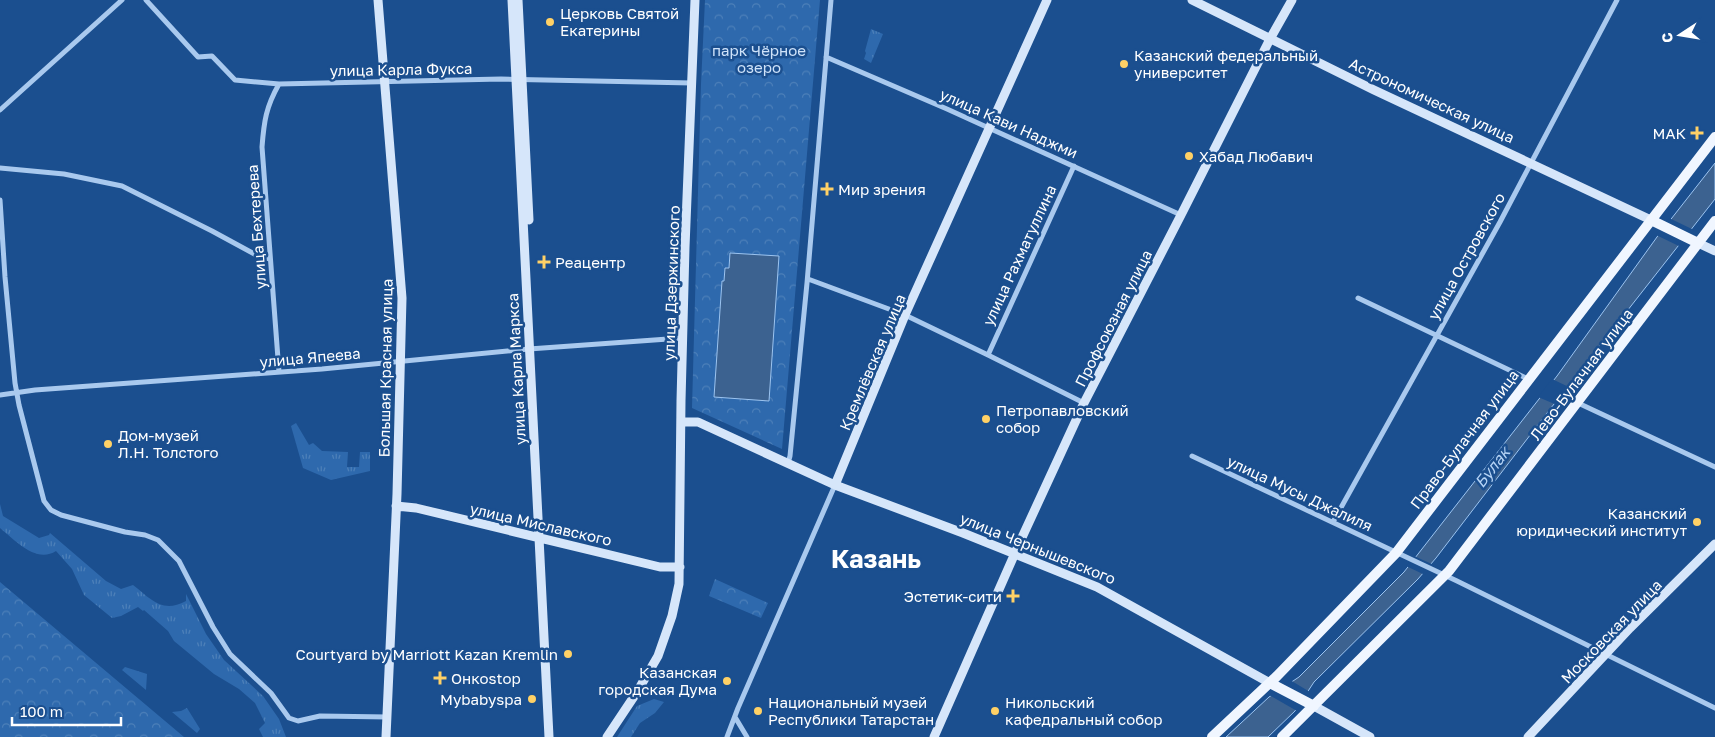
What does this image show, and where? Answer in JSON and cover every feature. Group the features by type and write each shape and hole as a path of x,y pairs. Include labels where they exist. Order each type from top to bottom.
{"main road":[{"name":"Право-Булачная улица","path":"1212,737 1274,685 1400,555 1528,380 1655,222 1715,137"},
{"name":"Лево-Булачная улица","path":"1282,737 1310,704 1441,575 1578,403 1695,242 1715,221"},
{"path":"1655,222 1695,242"},
{"name":"улица Чернышевского","path":"1274,685 1310,704"}],"street":[{"path":"0,110 122,0"},
{"name":"улица Карла Фукса","path":"146,0 198,57 212,56 227,74 235,80 278,84 519,79 692,83"},
{"name":"Большая Красная улица","path":"378,0 402,298 396,506 386,737"},
{"name":"улица Карла Маркса","path":"512,0 519,79"},
{"name":"улица Карла Маркса","path":"518,0 519,79 532,349 554,737"},
{"name":"улица Дзержинского","path":"607,737 658,656 672,616 679,584 682,338 695,0"},
{"path":"788,463 808,278 831,0"},
{"name":"Кремлёвская улица","path":"727,737 734,716 835,485 905,315 1047,0"},
{"name":"Астрономическая улица","path":"1192,0 1383,94 1655,222"},
{"name":"Профсоюзная улица","path":"934,737 1084,403 1270,39 1292,0"},
{"name":"улица Островского","path":"1333,522 1500,222 1617,0"},
{"name":"улица Кави Наджми","path":"826,57 990,128 1181,215"},
{"name":"улица Бехтерева","path":"278,84 270,99 264,121 262,147 279,372"},
{"name":"улица Рахматуллина","path":"988,354 1074,166"},
{"path":"0,168 64,174 122,186 258,256 270,260"},
{"path":"0,200 11,347 19,405 33,455 41,495 51,510 61,515 125,532 145,535 158,540 179,561 213,627 230,654 271,693 289,718 298,721 320,716 388,717"},
{"path":"1695,242 1715,251"},
{"path":"808,278 905,315 988,354 1084,403"},
{"path":"1358,298 1528,380"},
{"name":"улица Япеева","path":"0,395 17,392 682,338"},
{"path":"1578,403 1715,467"},
{"name":"улица Чернышевского","path":"681,422 698,422 835,485 1097,586 1274,685"},
{"name":"улица Мусы Джалиля","path":"1192,456 1333,522 1715,708"},
{"name":"улица Миславского","path":"396,506 416,508 660,567 680,567"},
{"name":"улица Карла Маркса","path":"542,538 549,737"},
{"name":"Московская улица","path":"1528,737 1607,655 1630,628 1715,544"},
{"name":"улица Чернышевского","path":"1310,704 1370,737"},
{"path":"734,716 747,737"}],"green space":[{"name":"парк Чёрное озеро","path":"705,0 820,0 782,449 692,408"},
{"path":"871,29 883,34 871,63 864,59"},
{"path":"296,423 309,445 313,443 322,451 348,452 347,467 359,467 360,452 370,452 370,471 331,480 303,468 291,426"},
{"path":"0,504 3,516 39,538 50,533 106,581 121,589 133,585 151,600 170,606 186,601 186,594 206,634 224,660 263,696 279,719 286,737 263,737 259,729 265,723 255,703 239,689 214,674 174,641 168,631 144,610 138,607 121,616 112,618 84,595 72,569 56,551 41,555 33,553 12,538 0,528"},
{"path":"715,579 768,603 761,618 709,596"},
{"path":"0,582 184,737 0,737"},
{"path":"125,667 147,674 146,690 122,670"},
{"path":"654,699 664,702 655,713 640,723 631,737 617,737 637,706"},
{"path":"187,708 200,729 197,733 172,712"}],"water":[{"name":"Булак","path":"1715,163 1715,199 1436,558 1418,579 1314,682 1295,711 1268,737 1226,737 1269,697 1299,677 1404,572 1557,376 1657,237"},
{"path":"730,253 779,256 769,401 714,397 722,281 724,281 725,268 729,268"}],"pier":[{"path":"1669,218 1694,230 1681,247 1656,235"},
{"path":"1552,379 1571,388 1557,405 1538,397"},
{"path":"1414,556 1434,565 1425,575 1406,566"},
{"path":"1290,680 1310,692 1297,711 1269,695"}],"place":[{"name":"Церковь Святой Екатерины","path":"550,22"},
{"name":"Казанский федеральный университет","path":"1124,64"},
{"name":"МАК","path":"1697,133"},
{"name":"Хабад Любавич","path":"1189,156"},
{"name":"Мир зрения","path":"827,189"},
{"name":"Реацентр","path":"544,262"},
{"name":"Петропавловский собор","path":"986,419"},
{"name":"Дом-музей Л.Н. Толстого","path":"108,444"},
{"name":"Казанский юридический институт","path":"1697,522"},
{"name":"Эстетик-сити","path":"1013,596"},
{"name":"Courtyard by Marriott Kazan Kremlin","path":"568,654"},
{"name":"Онкоstop","path":"440,678"},
{"name":"Казанская городская Дума","path":"727,681"},
{"name":"Mybabyspa","path":"532,699"},
{"name":"Национальный музей Республики Татарстан","path":"758,711"},
{"name":"Никольский кафедральный собор","path":"995,711"}],"district":[{"name":"Казань","path":"876,558"}]}
